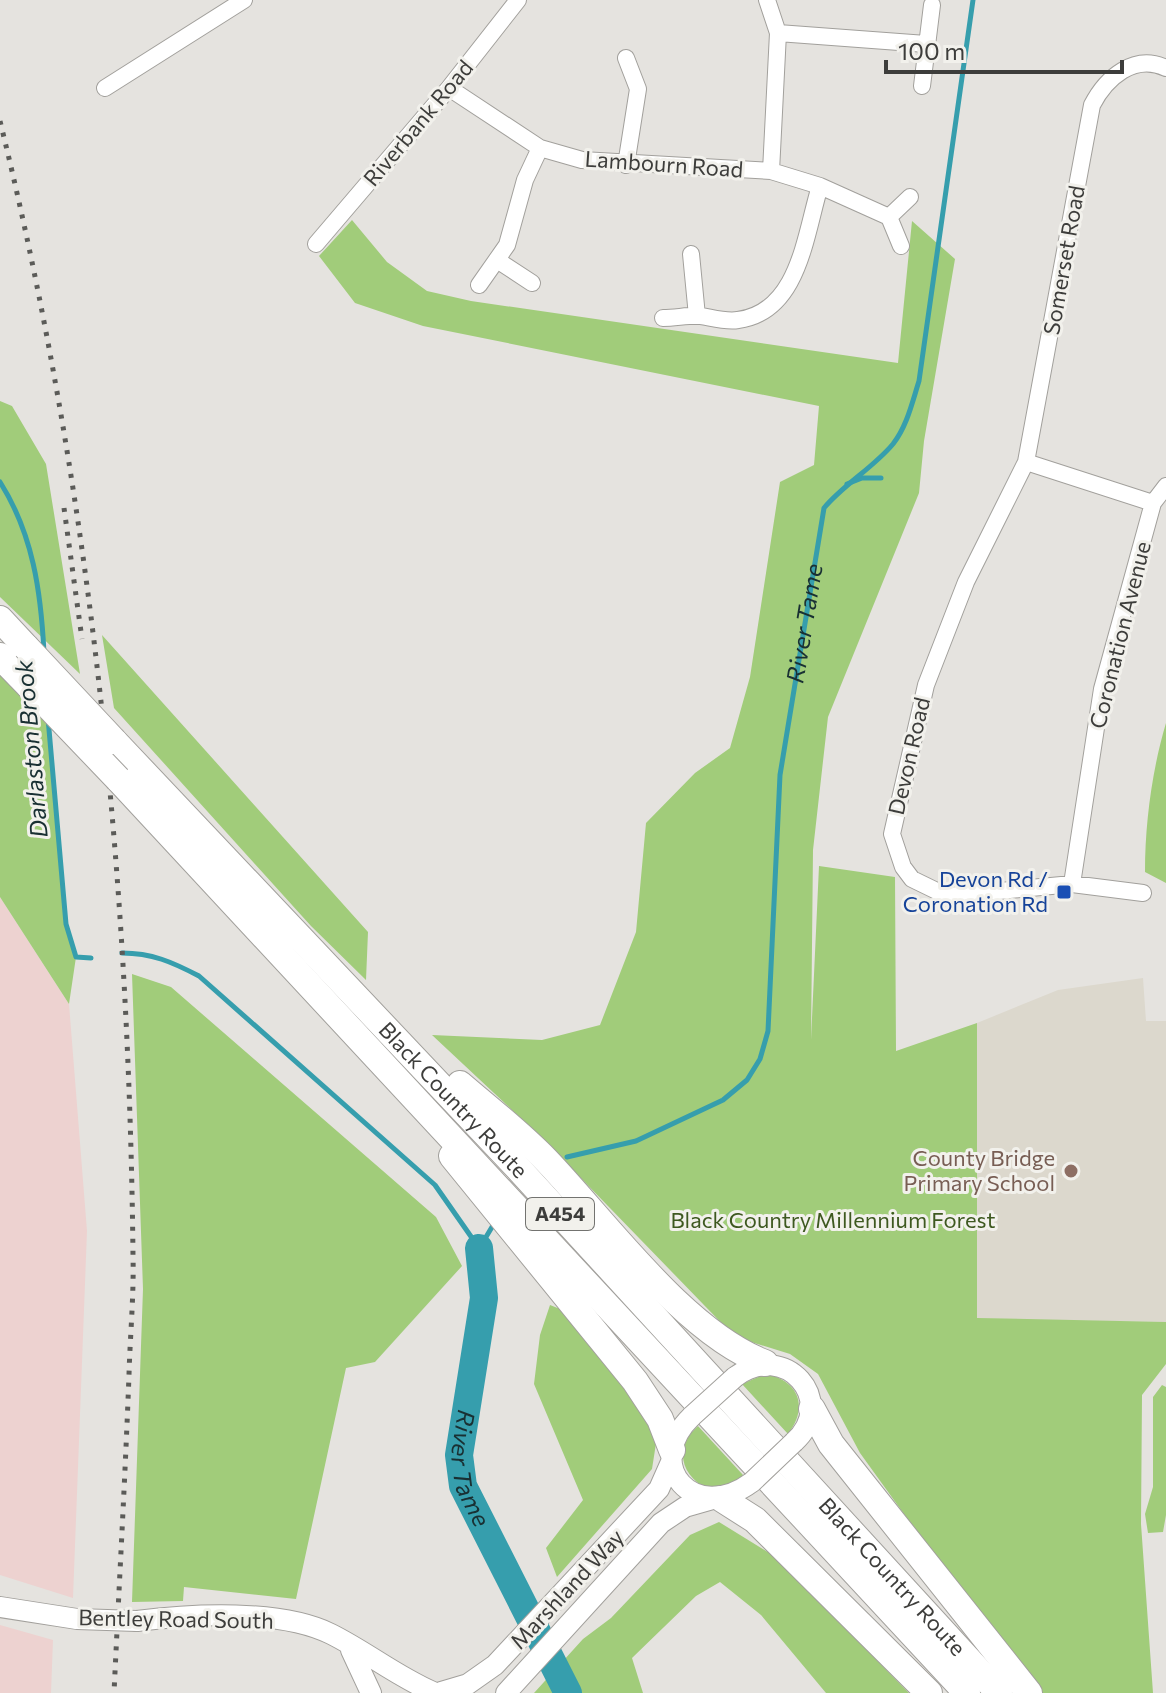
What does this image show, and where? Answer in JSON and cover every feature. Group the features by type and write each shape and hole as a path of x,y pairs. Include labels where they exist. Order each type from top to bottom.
{"highway":[{"name":"Black Country Route","path":"0,619 528,1178 999,1693"},
{"name":"Black Country Route","path":"0,656 366,1042 967,1693"},
{"path":"337,976 544,1158 706,1327 738,1352 765,1363"},
{"path":"366,1042 470,1181 635,1381 660,1419 672,1456"},
{"path":"812,1409 831,1444 1029,1693"},
{"path":"718,1499 755,1520 929,1693"}],"street":[{"path":"105,88 244,0"},
{"name":"Riverbank Road","path":"316,244 449,88 518,0"},
{"path":"767,0 778,33 771,171"},
{"path":"922,86 932,5"},
{"path":"778,33 926,44"},
{"path":"626,58 638,89 626,165"},
{"name":"Somerset Road","path":"1026,462 1092,105 1101,88 1123,69 1143,64 1166,68"},
{"name":"Lambourn Road","path":"449,88 540,148 582,160 626,165 771,171 820,186 889,217"},
{"path":"479,285 511,235 525,180 540,148"},
{"path":"663,318 697,316 736,321 765,313 781,298 793,278 820,186"},
{"path":"901,246 889,217 910,197"},
{"path":"691,254 697,316"},
{"path":"497,260 532,283"},
{"path":"1026,462 1153,503"},
{"name":"Devon Road","path":"1026,462 966,582 926,685 892,834 903,867 912,879 947,896 1072,884 1143,893"},
{"name":"Coronation Avenue","path":"1072,884 1102,689 1153,503 1166,486"},
{"path":"765,1363 792,1373 805,1388 812,1409 808,1426 752,1482 718,1499 692,1493 683,1486 672,1456 678,1431 735,1377 765,1363"},
{"name":"Marshland Way","path":"436,1692 481,1675 517,1642 659,1489 672,1456"},
{"name":"Marshland Way","path":"506,1693 661,1523 685,1507 718,1499"},
{"name":"Bentley Road South","path":"0,1607 77,1619 271,1619 320,1629 400,1678 436,1692"},
{"path":"348,1644 360,1663 371,1693"}],"shaded area":[{"path":"0,897 69,1004 87,1231 73,1598 0,1575"},
{"name":"County Bridge Primary School","path":"1143,978 1146,1021 1166,1021 1166,1322 977,1319 977,1023 1058,990"},
{"path":"0,1625 53,1640 51,1693 0,1693"}],"green space":[{"name":"Black Country Millennium Forest","path":"352,220 387,262 427,291 471,301 898,363 912,221 955,259 924,441 919,493 828,717 813,850 811,1040 819,866 895,877 896,1051 977,1023 977,1318 1166,1322 1166,1364 1142,1395 1141,1524 1153,1693 1042,1693 974,1611 860,1453 818,1374 790,1354 735,1337 543,1139 432,1035 542,1040 600,1025 636,932 646,823 695,773 730,748 750,677 780,482 814,465 819,406 423,326 355,303 319,256"},
{"path":"0,401 12,406 46,464 80,674 0,597"},
{"path":"102,635 368,932 366,980 311,926 114,708"},
{"path":"0,671 48,720 66,924 76,957 69,1004 0,897"},
{"path":"1166,723 1166,883 1145,872 1150,797"},
{"path":"132,974 171,987 436,1217 462,1266 375,1362 346,1368 296,1599 184,1587 183,1601 132,1602 143,1289"},
{"path":"550,1305 560,1309 641,1405 657,1437 652,1469 557,1577 546,1548 583,1500 534,1384 540,1335"},
{"path":"765,1374 786,1382 797,1396 798,1414 788,1434 742,1384"},
{"path":"1162,1385 1166,1387 1166,1515 1163,1532 1148,1533 1145,1514 1153,1487 1153,1397"},
{"path":"698,1426 743,1475 732,1485 708,1489 686,1469 685,1443"},
{"path":"719,1522 776,1557 909,1693 826,1693 761,1615 720,1582 696,1596 632,1658 643,1693 534,1693 583,1639 611,1618 690,1535"}],"waterway":[{"name":"River Tame","path":"567,1157 636,1141 723,1100 747,1080 760,1059 768,1031 780,775 824,508 893,444 906,422 919,381 973,0"},
{"path":"847,484 862,478 881,478"},
{"name":"Darlaston Brook","path":"0,482 28,543 37,586 44,653"},
{"name":"Darlaston Brook","path":"48,718 66,924 76,957 91,958"},
{"name":"Darlaston Brook","path":"122,953 162,959 199,976 435,1185 479,1248"},
{"name":"River Tame","path":"480,1247 492,1227"},
{"name":"River Tame","path":"479,1248 484,1298 459,1455 463,1486 568,1693"}],"railway":[{"path":"0,121 32,260 59,401 81,543 113,827 130,1113 133,1271 114,1693"},
{"path":"64,508 82,639"}],"place":[{"name":"Devon Rd / Coronation Rd","path":"1064,892"},
{"name":"County Bridge Primary School","path":"1071,1171"}]}
